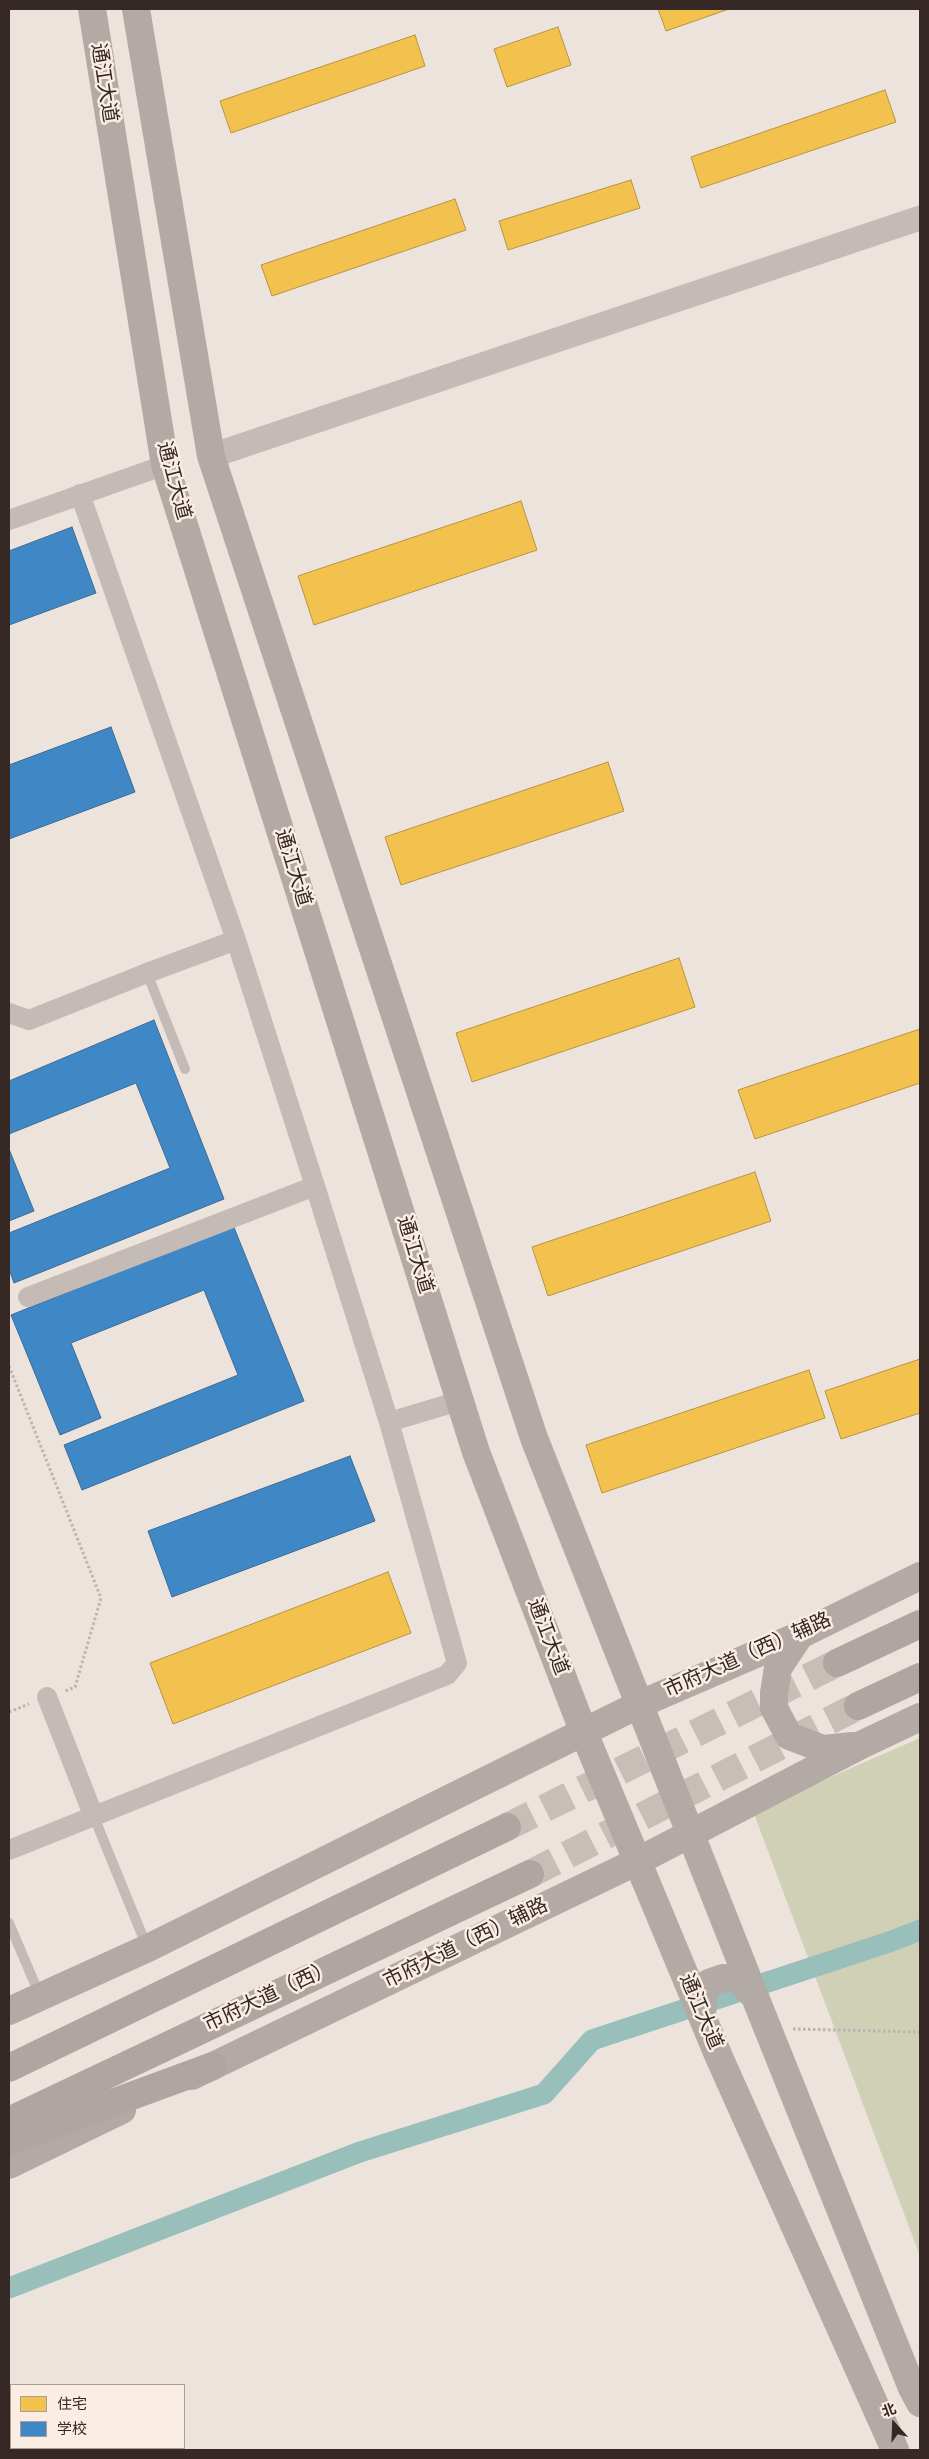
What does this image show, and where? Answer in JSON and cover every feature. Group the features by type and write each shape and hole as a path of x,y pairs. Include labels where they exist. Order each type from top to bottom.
{"highway":[{"path":"837,1663 920,1624"},
{"path":"858,1706 920,1677"},
{"path":"9,2068 507,1827"},
{"name":"市府大道（西）","path":"9,2121 530,1874"},
{"path":"9,2047 150,2000"},
{"path":"9,2141 213,2066"}],"main road":[{"name":"通江大道","path":"92,9 165,466 476,1452 584,1733 719,2057 895,2450"},
{"path":"136,9 211,456 534,1438 754,1997 912,2388 920,2403"},
{"name":"市府大道（西）辅路","path":"9,2011 148,1948 638,1705 800,1635 920,1576"},
{"path":"800,1635 778,1668 774,1693 774,1708 789,1736 823,1749 861,1745"},
{"name":"市府大道（西）辅路","path":"9,2165 638,1860 861,1745 920,1717"},
{"path":"702,2016 703,1994 709,1982 723,1978 738,1979 754,1997"},
{"path":"9,2017 36,1998"}],"street":[{"path":"211,456 920,218"},
{"path":"9,520 165,466"},
{"path":"9,1850 447,1675 457,1664 388,1422 236,940 80,494"},
{"path":"9,1013 29,1020 236,940"},
{"path":"28,1297 315,1186"},
{"path":"388,1422 460,1400"},
{"path":"47,1697 94,1817"}],"lane":[{"path":"147,973 185,1069"},
{"path":"94,1817 148,1948"},
{"path":"9,1924 36,1998"}],"path":[{"path":"9,1366 101,1598 76,1687 9,1712"},
{"path":"767,2028 920,2032"}],"green space":[{"path":"920,1738 920,2256 753,1811"}],"building: 住宅":[{"path":"658,9 729,9 666,31"},
{"path":"558,27 571,65 507,87 494,49"},
{"path":"415,35 425,66 231,133 220,101"},
{"path":"885,90 896,122 701,188 691,157"},
{"path":"631,180 640,208 508,250 499,221"},
{"path":"455,199 466,230 272,296 261,265"},
{"path":"521,501 537,550 314,625 298,576"},
{"path":"608,762 624,811 401,885 385,837"},
{"path":"679,958 695,1007 472,1082 456,1033"},
{"path":"920,1029 920,1083 755,1139 738,1090"},
{"path":"755,1172 771,1221 548,1296 532,1247"},
{"path":"920,1359 920,1413 841,1439 825,1391"},
{"path":"809,1370 825,1418 602,1493 586,1445"},
{"path":"388,1572 411,1633 173,1724 150,1663"}],"building: 学校":[{"path":"72,527 96,593 9,625 9,551"},
{"path":"111,727 135,792 9,839 9,765"},
{"path":"154,1020 224,1199 14,1283 9,1269 9,1233 170,1168 136,1083 9,1134 9,1081"},
{"path":"9,1149 34,1211 9,1221"},
{"path":"233,1225 304,1401 82,1490 64,1445 238,1375 204,1290 71,1343 101,1418 60,1435 11,1315"},
{"path":"350,1456 375,1521 172,1597 148,1531"}],"waterway":[{"path":"9,2288 360,2152 544,2094 592,2040 892,1941 920,1930"}],"tunnel":[{"path":"507,1827 837,1663"},
{"path":"530,1874 858,1706"}]}
